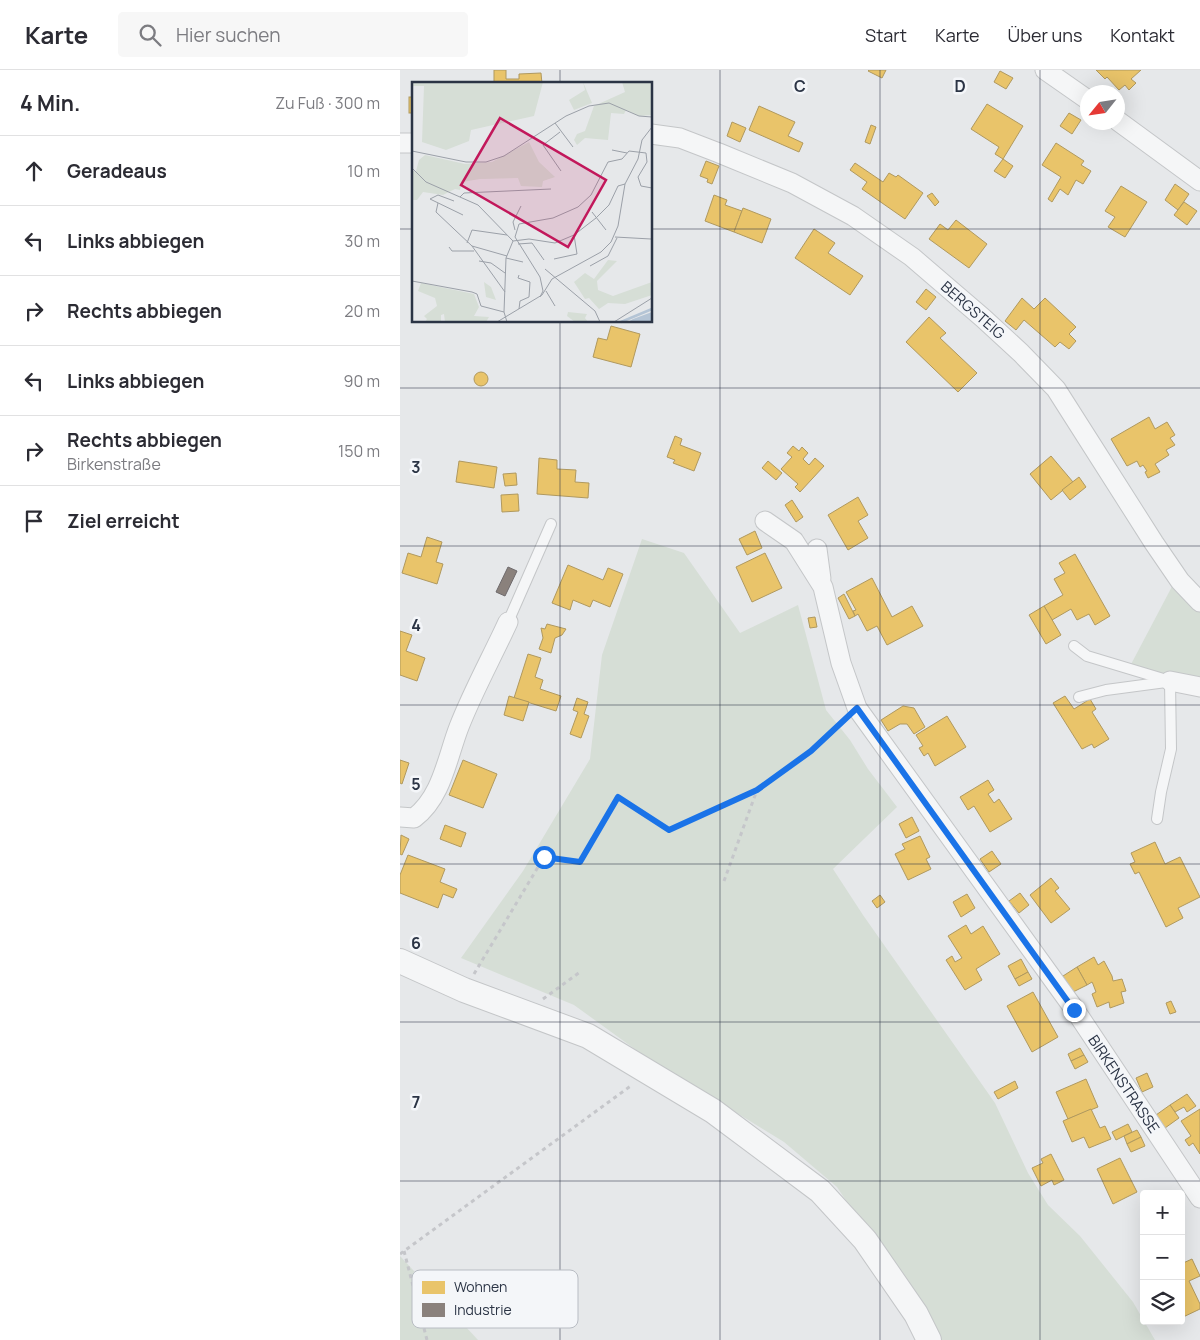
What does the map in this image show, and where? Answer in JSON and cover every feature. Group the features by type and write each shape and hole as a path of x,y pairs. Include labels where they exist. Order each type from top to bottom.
{"street":[{"path":"1056,73 1080,93"},
{"path":"1125,126 1200,181"},
{"name":"BERGSTEIG","path":"652,134 680,138 719,153 792,183 853,216 912,258 983,318 1022,353 1056,389 1154,543 1180,581 1200,602"},
{"name":"BIRKENSTRASSE","path":"765,521 794,541 822,587"},
{"name":"BIRKENSTRASSE","path":"816,549 822,587 841,663 857,708 1074,1010 1200,1198"},
{"path":"400,817 414,818 425,810 444,774 460,726 508,622"},
{"path":"1170,682 1200,687"},
{"path":"400,961 464,990 588,1036 712,1112 820,1191 864,1240 916,1314 929,1340"}],"lane":[{"path":"508,622 551,524"},
{"path":"1074,646 1087,656 1170,682"},
{"path":"1079,697 1106,690 1170,682"},
{"path":"1157,820 1171,749 1170,682"}],"path":[{"path":"464,990 544,857 580,862 618,797 669,830 757,790 811,751 857,708"},
{"path":"724,880 757,790"},
{"path":"524,1012 580,972"},
{"path":"400,1254 649,1073"},
{"path":"404,1251 412,1282"}],"shaded area":[{"path":"642,539 684,553 740,633 798,605 826,710 850,740 868,769 897,807 833,869 863,915 995,1103 1028,1173 1048,1205 1080,1236 1133,1302 1140,1314 1140,1325 1146,1325 1155,1340 939,1340 837,1187 784,1142 643,1055 574,1005 461,958 523,871 590,759 602,655"},
{"path":"1177,577 1200,601 1200,685 1128,670"},
{"path":"400,1256 413,1270 412,1328 467,1328 478,1340 400,1340"}],"building: Wohnen":[{"path":"494,70 506,70 506,79 519,79 519,74 541,73 542,82 494,82"},
{"path":"869,70 886,70 882,78"},
{"path":"1096,70 1141,70 1131,79 1136,83 1129,90 1125,85 1114,85 1107,77 1105,79"},
{"path":"1000,71 1013,78 1006,89 994,82"},
{"path":"409,97 412,97 412,113 409,113"},
{"path":"987,104 1023,126 1003,159 995,154 999,147 971,129"},
{"path":"759,106 795,122 788,136 803,143 799,152 749,130"},
{"path":"1069,113 1080,119 1072,134 1060,126"},
{"path":"732,122 746,128 740,142 727,136"},
{"path":"871,125 876,127 870,144 865,142"},
{"path":"1056,143 1084,161 1081,165 1091,171 1083,184 1076,180 1068,195 1060,189 1052,202 1048,199 1061,177 1042,165"},
{"path":"1003,159 1013,166 1005,178 994,171"},
{"path":"706,161 719,166 712,184 707,182 708,179 700,176"},
{"path":"855,163 883,182 889,173 896,177 898,175 923,193 905,219 862,189 867,182 850,170"},
{"path":"1175,184 1189,194 1178,210 1165,200"},
{"path":"1121,186 1147,202 1125,237 1108,227 1115,217 1105,211"},
{"path":"932,193 939,202 935,206 927,196"},
{"path":"714,195 727,200 725,205 742,211 734,232 705,221"},
{"path":"1184,202 1197,211 1187,225 1174,215"},
{"path":"743,208 771,219 762,243 734,232"},
{"path":"956,220 987,244 969,268 929,239 940,224 948,230"},
{"path":"814,229 835,243 828,253 863,276 850,295 795,258"},
{"path":"926,289 936,297 926,310 916,302"},
{"path":"1022,298 1034,309 1045,298 1076,327 1069,334 1076,341 1069,349 1060,342 1055,347 1024,320 1016,330 1005,321"},
{"path":"929,317 946,333 940,338 977,373 958,392 906,342"},
{"path":"611,326 640,334 631,367 593,357 598,338 607,340"},
{"path":"481,372 486,374 488,379 486,384 481,386 476,384 474,379 476,374"},
{"path":"1149,417 1155,429 1167,422 1175,435 1170,438 1175,445 1166,450 1169,455 1155,464 1160,472 1148,478 1145,472 1147,471 1143,465 1140,467 1137,461 1127,466 1111,439"},
{"path":"675,436 682,439 680,445 701,453 694,471 673,463 675,460 667,457"},
{"path":"793,446 799,451 802,447 808,453 803,459 809,465 815,458 824,466 800,492 795,487 798,484 781,469 792,457 787,453"},
{"path":"1051,456 1073,482 1051,500 1030,474"},
{"path":"539,458 557,460 557,469 576,470 575,482 589,483 588,498 537,494"},
{"path":"459,461 497,467 494,488 456,482"},
{"path":"768,461 782,473 776,480 762,468"},
{"path":"516,473 517,485 505,486 503,474"},
{"path":"1079,477 1086,487 1070,500 1062,490"},
{"path":"518,494 519,511 502,512 501,495"},
{"path":"858,497 868,515 858,521 868,538 848,550 828,515"},
{"path":"792,500 803,517 796,522 785,505"},
{"path":"755,531 762,548 747,555 739,539"},
{"path":"427,537 442,542 436,562 443,564 437,584 402,573 408,553 421,557"},
{"path":"765,553 782,588 752,602 736,567"},
{"path":"1075,554 1110,616 1095,625 1089,614 1077,620 1071,609 1052,620 1044,606 1063,595 1054,579 1065,573 1059,563"},
{"path":"568,565 603,580 608,568 623,574 610,607 593,600 590,607 573,600 570,610 552,603"},
{"path":"872,578 892,617 912,606 923,626 887,645 877,626 867,631 858,614 855,616 853,611 856,610 846,592"},
{"path":"844,594 855,616 849,619 838,598"},
{"path":"1044,606 1061,635 1046,644 1029,615"},
{"path":"815,617 817,627 810,628 808,618"},
{"path":"547,624 566,629 562,635 555,638 551,653 539,649 543,638 541,628 545,629"},
{"path":"400,631 412,635 406,651 425,658 417,681 400,675"},
{"path":"528,654 541,658 535,677 543,680 540,689 561,696 556,711 514,698"},
{"path":"509,696 529,702 523,721 504,715"},
{"path":"1065,696 1074,709 1090,699 1096,709 1092,712 1109,739 1094,748 1092,744 1082,749 1053,703"},
{"path":"577,698 588,702 584,714 589,716 581,738 570,734 578,712 573,710"},
{"path":"903,706 914,708 925,727 914,734 907,724 900,724 888,731 881,720"},
{"path":"947,716 966,747 935,766 928,753 924,756 919,748 923,746 916,735"},
{"path":"400,760 409,763 402,784 400,783"},
{"path":"463,760 497,774 483,808 449,795"},
{"path":"988,780 994,790 988,794 994,803 999,799 1012,819 990,832 974,806 968,810 960,797"},
{"path":"912,817 919,831 906,838 899,824"},
{"path":"445,825 466,833 461,847 440,839"},
{"path":"401,835 409,839 402,855 400,854"},
{"path":"920,836 930,857 926,859 931,869 908,880 895,854 905,849 902,844"},
{"path":"1155,842 1165,864 1180,857 1200,897 1178,908 1183,918 1166,927 1139,872 1135,874 1130,864 1135,862 1131,853"},
{"path":"992,851 1001,864 989,872 980,859"},
{"path":"408,855 445,869 440,882 457,889 453,898 443,894 438,908 400,893 400,875"},
{"path":"1051,878 1059,888 1055,891 1070,909 1051,923 1030,895"},
{"path":"1020,893 1029,905 1019,913 1009,901"},
{"path":"967,894 975,908 961,917 953,902"},
{"path":"880,895 885,902 877,908 872,901"},
{"path":"966,925 971,934 983,926 1000,954 976,969 982,980 965,990 946,960 952,956 955,962 962,958 948,936"},
{"path":"1094,957 1098,965 1104,961 1113,981 1122,979 1126,991 1121,992 1124,1003 1110,1008 1109,1002 1097,1007 1092,994 1096,992 1092,982 1087,985 1077,967"},
{"path":"1021,959 1028,972 1015,979 1008,966"},
{"path":"1077,967 1087,985 1073,992 1063,976"},
{"path":"1028,972 1032,979 1019,986 1015,979"},
{"path":"1033,992 1058,1037 1032,1052 1007,1006"},
{"path":"1171,1001 1176,1012 1170,1014 1166,1003"},
{"path":"1080,1048 1084,1055 1071,1061 1068,1054"},
{"path":"1084,1055 1088,1062 1075,1069 1071,1061"},
{"path":"1147,1073 1153,1087 1142,1092 1136,1078"},
{"path":"1086,1079 1098,1107 1068,1119 1056,1092"},
{"path":"1015,1081 1018,1088 998,1099 994,1092"},
{"path":"1187,1094 1196,1106 1187,1112 1184,1107 1175,1112 1170,1105"},
{"path":"1170,1105 1179,1118 1165,1128 1156,1115"},
{"path":"1091,1109 1100,1128 1105,1126 1111,1139 1089,1148 1084,1137 1072,1142 1063,1121"},
{"path":"1200,1109 1200,1154 1193,1143 1189,1146 1185,1140 1191,1136 1181,1121"},
{"path":"1128,1124 1132,1132 1116,1140 1112,1132"},
{"path":"1137,1130 1141,1137 1127,1144 1124,1136"},
{"path":"1141,1137 1145,1146 1131,1152 1127,1144"},
{"path":"1051,1154 1064,1180 1054,1185 1052,1180 1041,1186 1032,1168 1043,1163 1041,1159"},
{"path":"1120,1158 1137,1192 1113,1204 1097,1169"},
{"path":"1192,1259 1200,1276 1189,1281 1200,1304 1200,1309 1185,1316 1185,1280 1185,1262"}],"building: Industrie":[{"path":"508,567 517,571 505,596 496,592"}],"route":[{"path":"544,857 580,862 618,797 669,830 757,790 811,751 857,708 1074,1010"}]}
